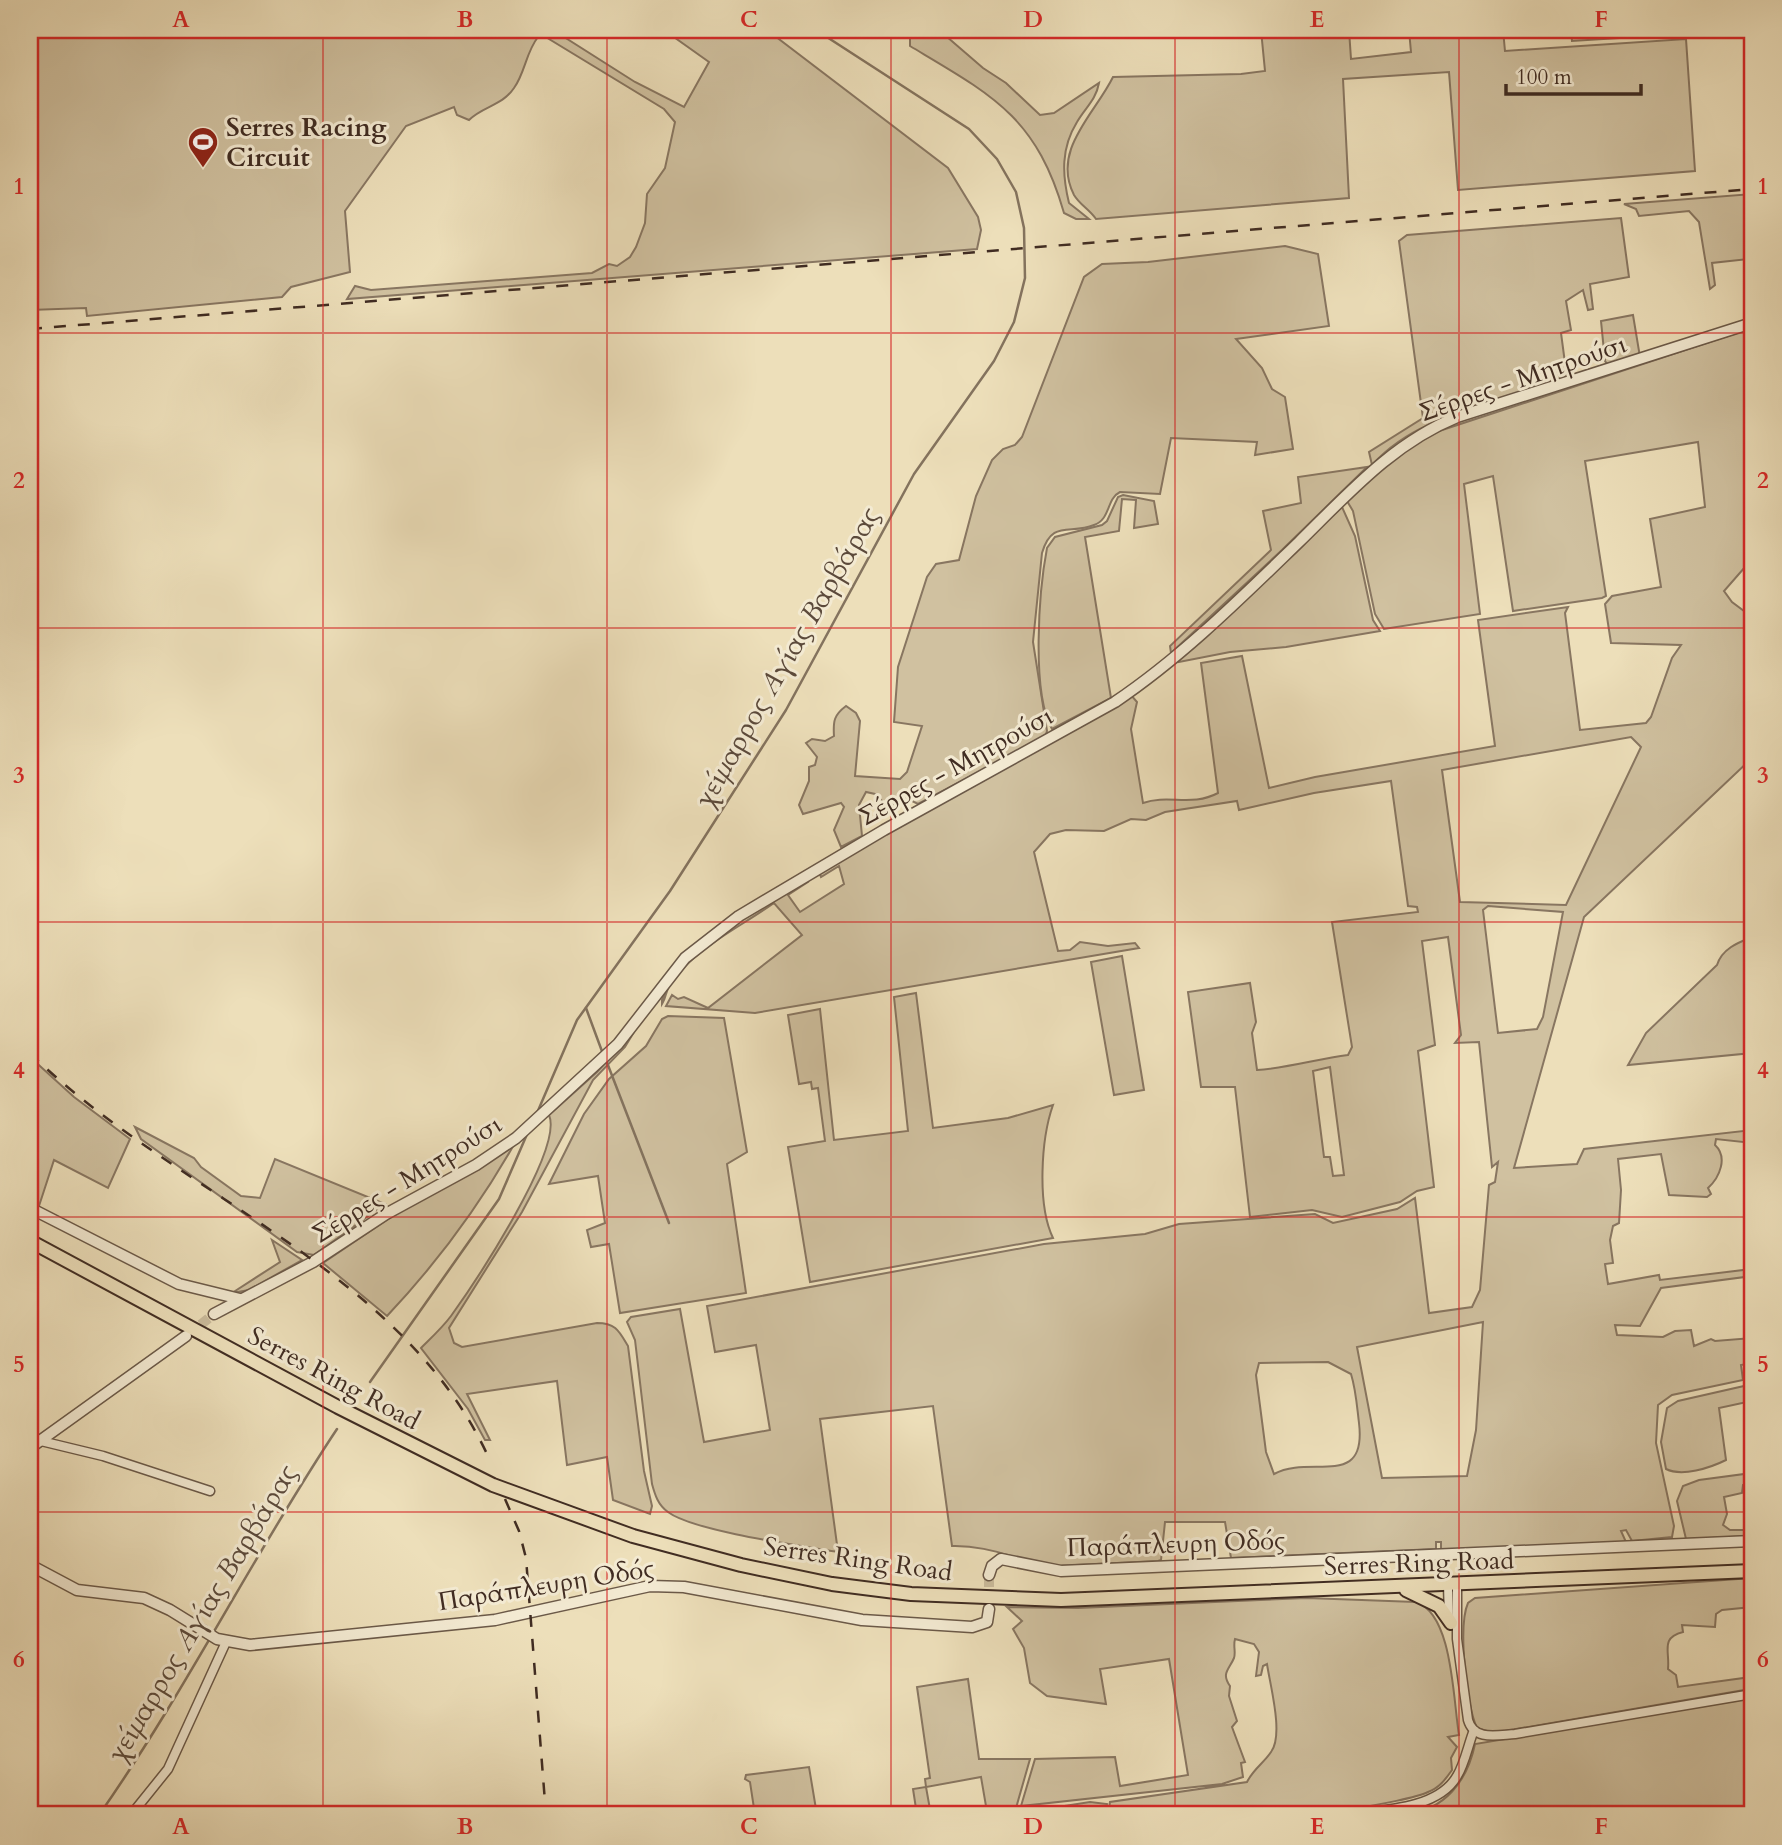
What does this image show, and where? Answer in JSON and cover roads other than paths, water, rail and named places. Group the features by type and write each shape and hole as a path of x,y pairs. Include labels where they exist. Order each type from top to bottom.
{"main road":[{"name":"Serres Ring Road","path":"30,1241 453,1467 554,1510 633,1536 741,1565 832,1584 911,1594 1026,1600 1122,1599 1752,1571"},
{"path":"1395,1587 1431,1600 1451,1623"}],"street":[{"name":"Σέρρες - Μητρούσι","path":"214,1314 313,1262 386,1214 476,1165 516,1138 618,1044 674,972 705,940 773,894 1115,702 1143,683 1223,614 1372,471 1418,434 1457,417 1752,323"},
{"path":"30,1208 179,1284 204,1293 241,1299"},
{"path":"30,1448 186,1336"},
{"path":"41,1441 103,1456 210,1491"},
{"name":"Παράπλευρη Οδός","path":"989,1575 992,1566 1001,1559 1061,1571 1752,1541"},
{"name":"Παράπλευρη Οδός","path":"30,1565 77,1590 144,1598 157,1603 221,1641 277,1643 361,1632 495,1620 650,1586 684,1587 862,1619 972,1627 987,1622 989,1609"},
{"path":"1453,1585 1446,1598 1457,1639"},
{"path":"1453,1585 1468,1720 1474,1730 1490,1736 1752,1694"},
{"path":"131,1815 168,1769 221,1641"},
{"path":"1342,1815 1413,1803 1439,1795 1456,1778 1474,1730"}],"waterway":[{"name":"χείμαρρος Αγίας Βαρβάρας","path":"537,1113 577,1020 670,891 786,710 914,474 994,361 1014,322 1025,278 1024,228 1016,192 997,159 969,129 816,30"},
{"path":"586,1008 603,1054"},
{"path":"606,1060 669,1223"},
{"name":"χείμαρρος Αγίας Βαρβάρας","path":"370,1382 499,1199 528,1132"},
{"name":"χείμαρρος Αγίας Βαρβάρας","path":"99,1815 161,1720 337,1429"}],"tunnel":[{"path":"189,1334 214,1314"},
{"path":"989,1575 989,1602"}],"railway":[{"path":"30,329 1752,189"},
{"path":"30,1053 87,1103 279,1236 341,1282 398,1332 448,1389 487,1454"},
{"path":"505,1499 519,1531 526,1558 546,1815"}],"place":[{"name":"Serres Racing Circuit","path":"203,169"}]}
